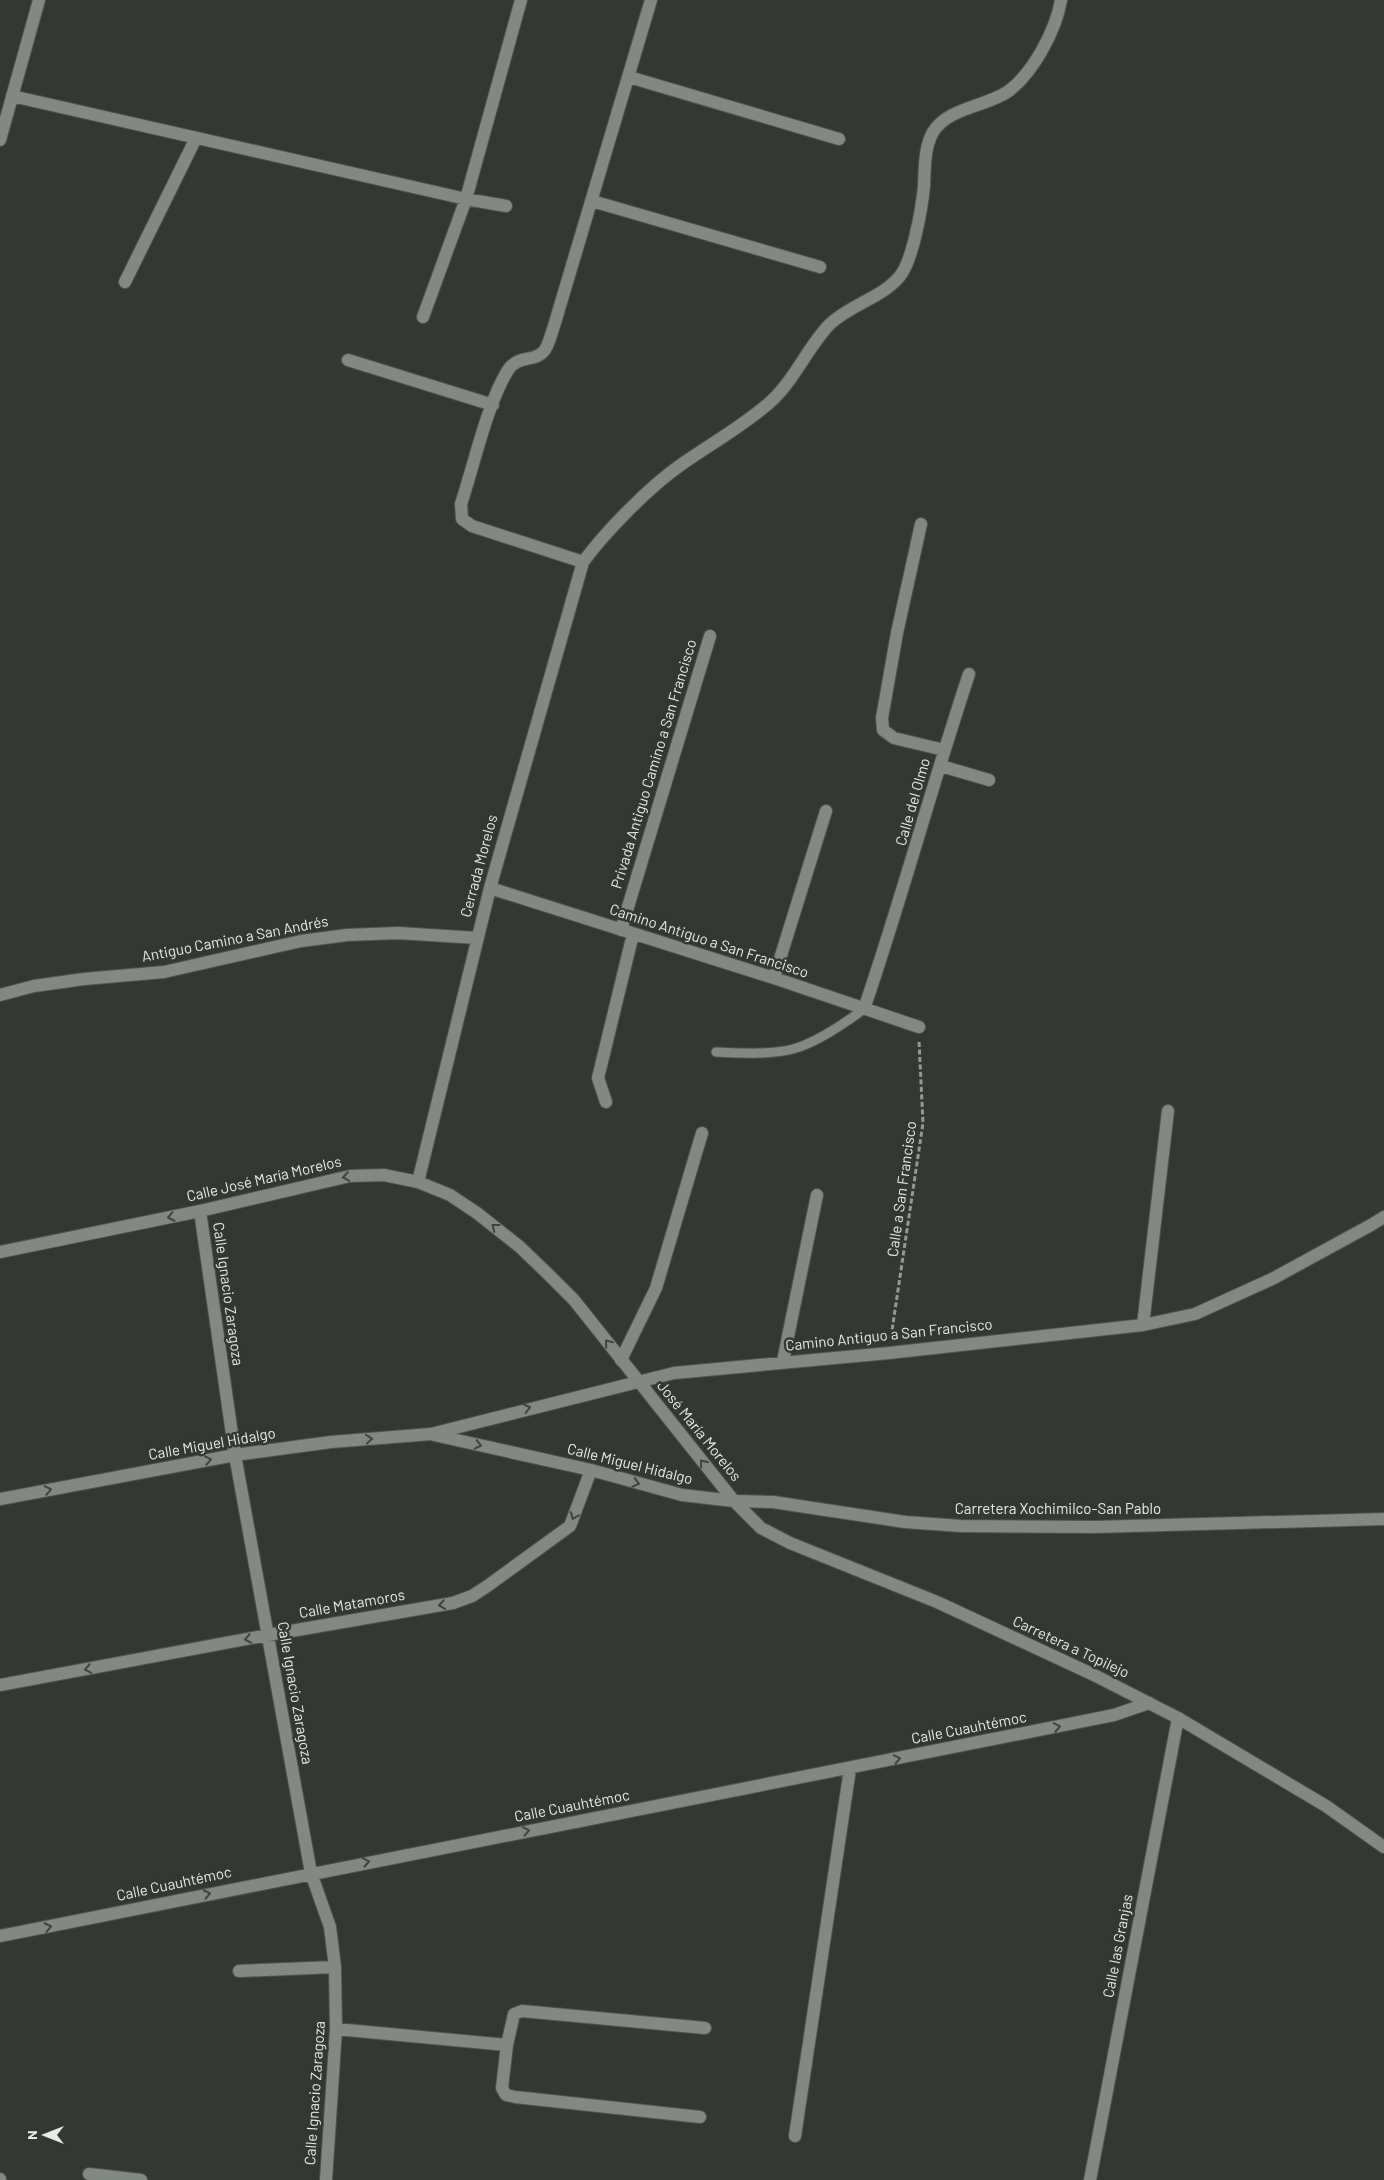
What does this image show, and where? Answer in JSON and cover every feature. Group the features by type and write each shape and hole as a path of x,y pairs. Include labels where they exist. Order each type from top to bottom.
{"street":[{"path":"0,140 39,0"},
{"path":"423,317 466,199 521,0"},
{"path":"651,0 554,326 544,351 535,358 519,360 509,370 493,405 461,504 462,519 472,526 582,562 595,545 635,505 681,465 726,436 770,402 799,368 830,324 849,310 891,285 902,274 917,228 924,188 926,152 933,132 945,119 1010,90 1031,67 1050,39 1061,3"},
{"path":"629,77 838,139"},
{"path":"12,96 466,199 506,206"},
{"path":"125,282 196,138"},
{"path":"592,200 820,267"},
{"path":"348,360 493,405"},
{"name":"Calle del Olmo","path":"864,1009 894,922 941,766 944,750 894,738 883,730 882,718 897,633 921,524"},
{"name":"Cerrada Morelos","path":"418,1182 490,888 582,562"},
{"name":"Privada Antiguo Camino a San Francisco","path":"606,1102 598,1078 627,932 710,636"},
{"path":"944,750 970,674"},
{"path":"941,766 989,780"},
{"path":"774,978 826,811"},
{"name":"Camino Antiguo a San Francisco","path":"490,888 774,978 919,1027"},
{"name":"Antiguo Camino a San Andrés","path":"0,995 34,986 84,979 164,972 301,941 347,934 398,933 477,938"},
{"path":"1143,1325 1168,1111"},
{"path":"622,1360 656,1288 702,1134"},
{"name":"Calle José María Morelos","path":"0,1252 200,1211 350,1176 384,1175 418,1182 450,1196 477,1213 520,1247 574,1300 638,1382"},
{"path":"783,1362 817,1195"},
{"name":"Calle Ignacio Zaragoza","path":"200,1211 236,1455 310,1873 330,1927 335,1967 336,2029 326,2180"},
{"name":"Camino Antiguo a San Francisco","path":"638,1382 674,1372 889,1353 1143,1325 1194,1314 1272,1279 1372,1226 1384,1217"},
{"name":"Calle Miguel Hidalgo","path":"0,1500 236,1455 331,1442 431,1434 515,1411 638,1382"},
{"name":"José María Morelos","path":"638,1382 734,1501"},
{"name":"Calle Miguel Hidalgo","path":"431,1434 591,1470 682,1496 734,1501"},
{"name":"Calle Matamoros","path":"0,1685 453,1603 472,1596 527,1559 570,1526 591,1470"},
{"name":"Carretera Xochimilco-San Pablo","path":"734,1501 773,1502 905,1522 961,1526 1095,1527 1384,1519"},
{"name":"Carretera a Topilejo","path":"734,1501 761,1528 790,1543 937,1602 1148,1702 1326,1806 1384,1847"},
{"name":"Calle Cuauhtémoc","path":"0,1936 310,1873 850,1769 1114,1715 1148,1702"},
{"name":"Calle las Granjas","path":"1090,2180 1178,1718"},
{"path":"795,2136 850,1769"},
{"path":"239,1971 335,1967"},
{"path":"700,2117 506,2095 502,2088 507,2045 514,2014 522,2011 535,2010 706,2028"},
{"path":"336,2029 507,2045"},
{"path":"89,2174 141,2180"}],"lane":[{"path":"716,1052 756,1053 794,1049 836,1029 864,1009"}],"path":[{"name":"Calle a San Francisco","path":"889,1353 924,1123 919,1027"}]}
